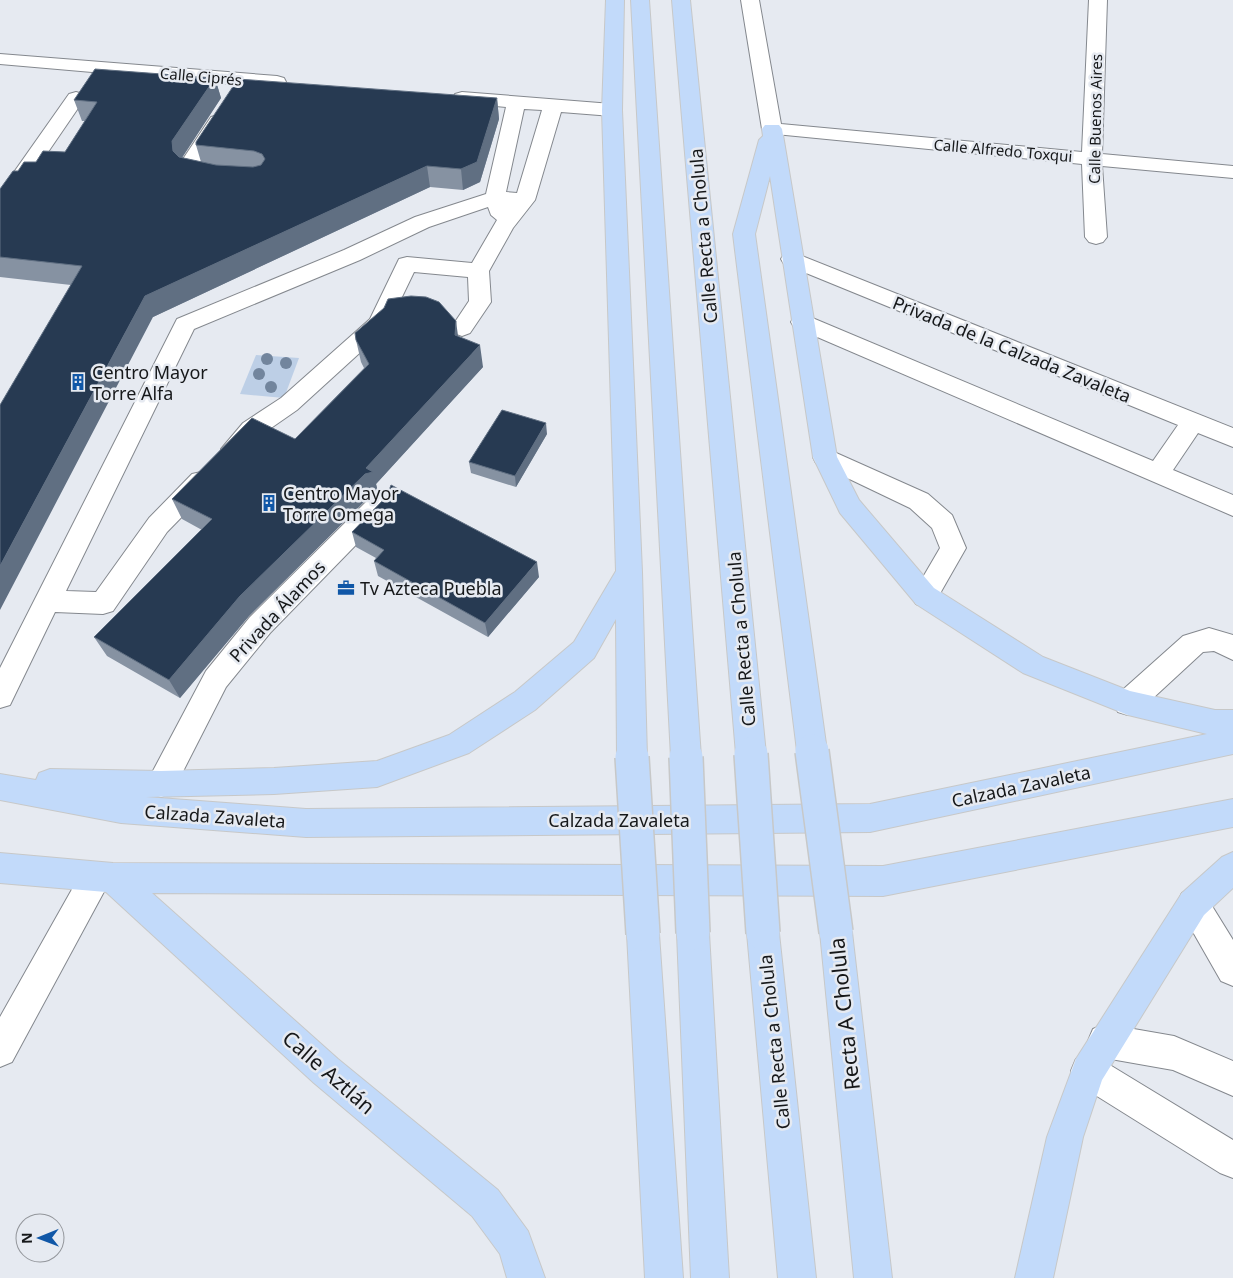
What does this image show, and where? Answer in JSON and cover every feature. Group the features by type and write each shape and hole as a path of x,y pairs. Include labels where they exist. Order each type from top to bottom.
{"main road":[{"path":"615,0 612,110 629,572 632,757 664,1278"},
{"path":"640,0 686,757 710,1278"},
{"name":"Calle Recta a Cholula","path":"681,0 751,754 763,933 797,1278"},
{"path":"772,129 825,457 849,506 916,588 925,596 1033,665 1128,703 1215,723 1233,723"},
{"name":"Recta A Cholula","path":"772,129 744,234 836,932 873,1278"},
{"path":"0,781 161,784 274,781 377,774 459,744 525,701 584,650 629,572"},
{"name":"Calzada Zavaleta","path":"0,787 121,809 306,823 870,818 1233,741"},
{"path":"0,868 104,878 883,881 1233,813"},
{"path":"1034,1278 1065,1137 1088,1071 1105,1041 1193,904 1233,867"},
{"name":"Calle Aztlán","path":"104,878 326,1071 485,1203 515,1244 526,1278"}],"street":[{"path":"750,0 772,129"},
{"name":"Calle Buenos Aires","path":"1096,237 1092,158 1098,0"},
{"name":"Calle Ciprés","path":"0,59 293,84"},
{"path":"232,177 196,174 191,170 191,162 245,80"},
{"path":"448,97 612,110"},
{"path":"0,207 76,98"},
{"path":"504,225 495,198 516,102"},
{"path":"462,328 480,302 478,270 504,225 525,200 553,106"},
{"name":"Calle Alfredo Toxqui","path":"772,129 1233,172"},
{"path":"0,696 49,601 185,324 352,255 422,222 495,198 525,200"},
{"name":"Privada de la Calzada Zavaleta","path":"792,260 1233,438"},
{"path":"49,601 103,603 165,518 252,429 288,404 379,323 407,264 478,270"},
{"path":"802,322 1233,506"},
{"path":"1158,474 1193,422"},
{"path":"825,457 919,501 943,522 953,548 925,596"},
{"name":"Privada Álamos","path":"161,784 216,679 260,624 381,504"},
{"path":"1128,703 1193,644 1205,638 1222,642 1233,648"},
{"path":"0,1050 104,878"},
{"path":"1193,904 1233,970"},
{"path":"1105,1041 1174,1053 1233,1079"},
{"path":"1088,1071 1233,1160"}],"shaded area":[{"path":"256,355 299,358 284,398 240,394"}],"building":[{"name":"Centro Mayor Torre Alfa","path":"95,69 215,78 172,141 173,151 179,157 216,165 253,167 261,165 265,159 262,154 254,151 196,145 196,142 238,79 497,98 477,162 461,169 427,166 145,296 0,566 0,405 82,266 0,257 0,189 13,171 18,171 24,162 36,162 43,151 65,152 97,102 74,100"},
{"name":"Centro Mayor Torre Omega","path":"411,296 426,297 439,302 456,321 455,335 480,345 366,468 373,472 365,474 240,596 169,680 94,637 212,519 172,499 252,418 295,439 369,364 356,340 355,333 384,308 388,299"},
{"path":"502,410 546,423 515,476 469,462"},
{"path":"391,485 537,562 485,623 374,561 384,550 352,532 387,496"}],"place":[{"name":"Centro Mayor Torre Alfa","path":"78,382"},
{"name":"Centro Mayor Torre Omega","path":"269,503"},
{"name":"Tv Azteca Puebla","path":"346,588"}]}
